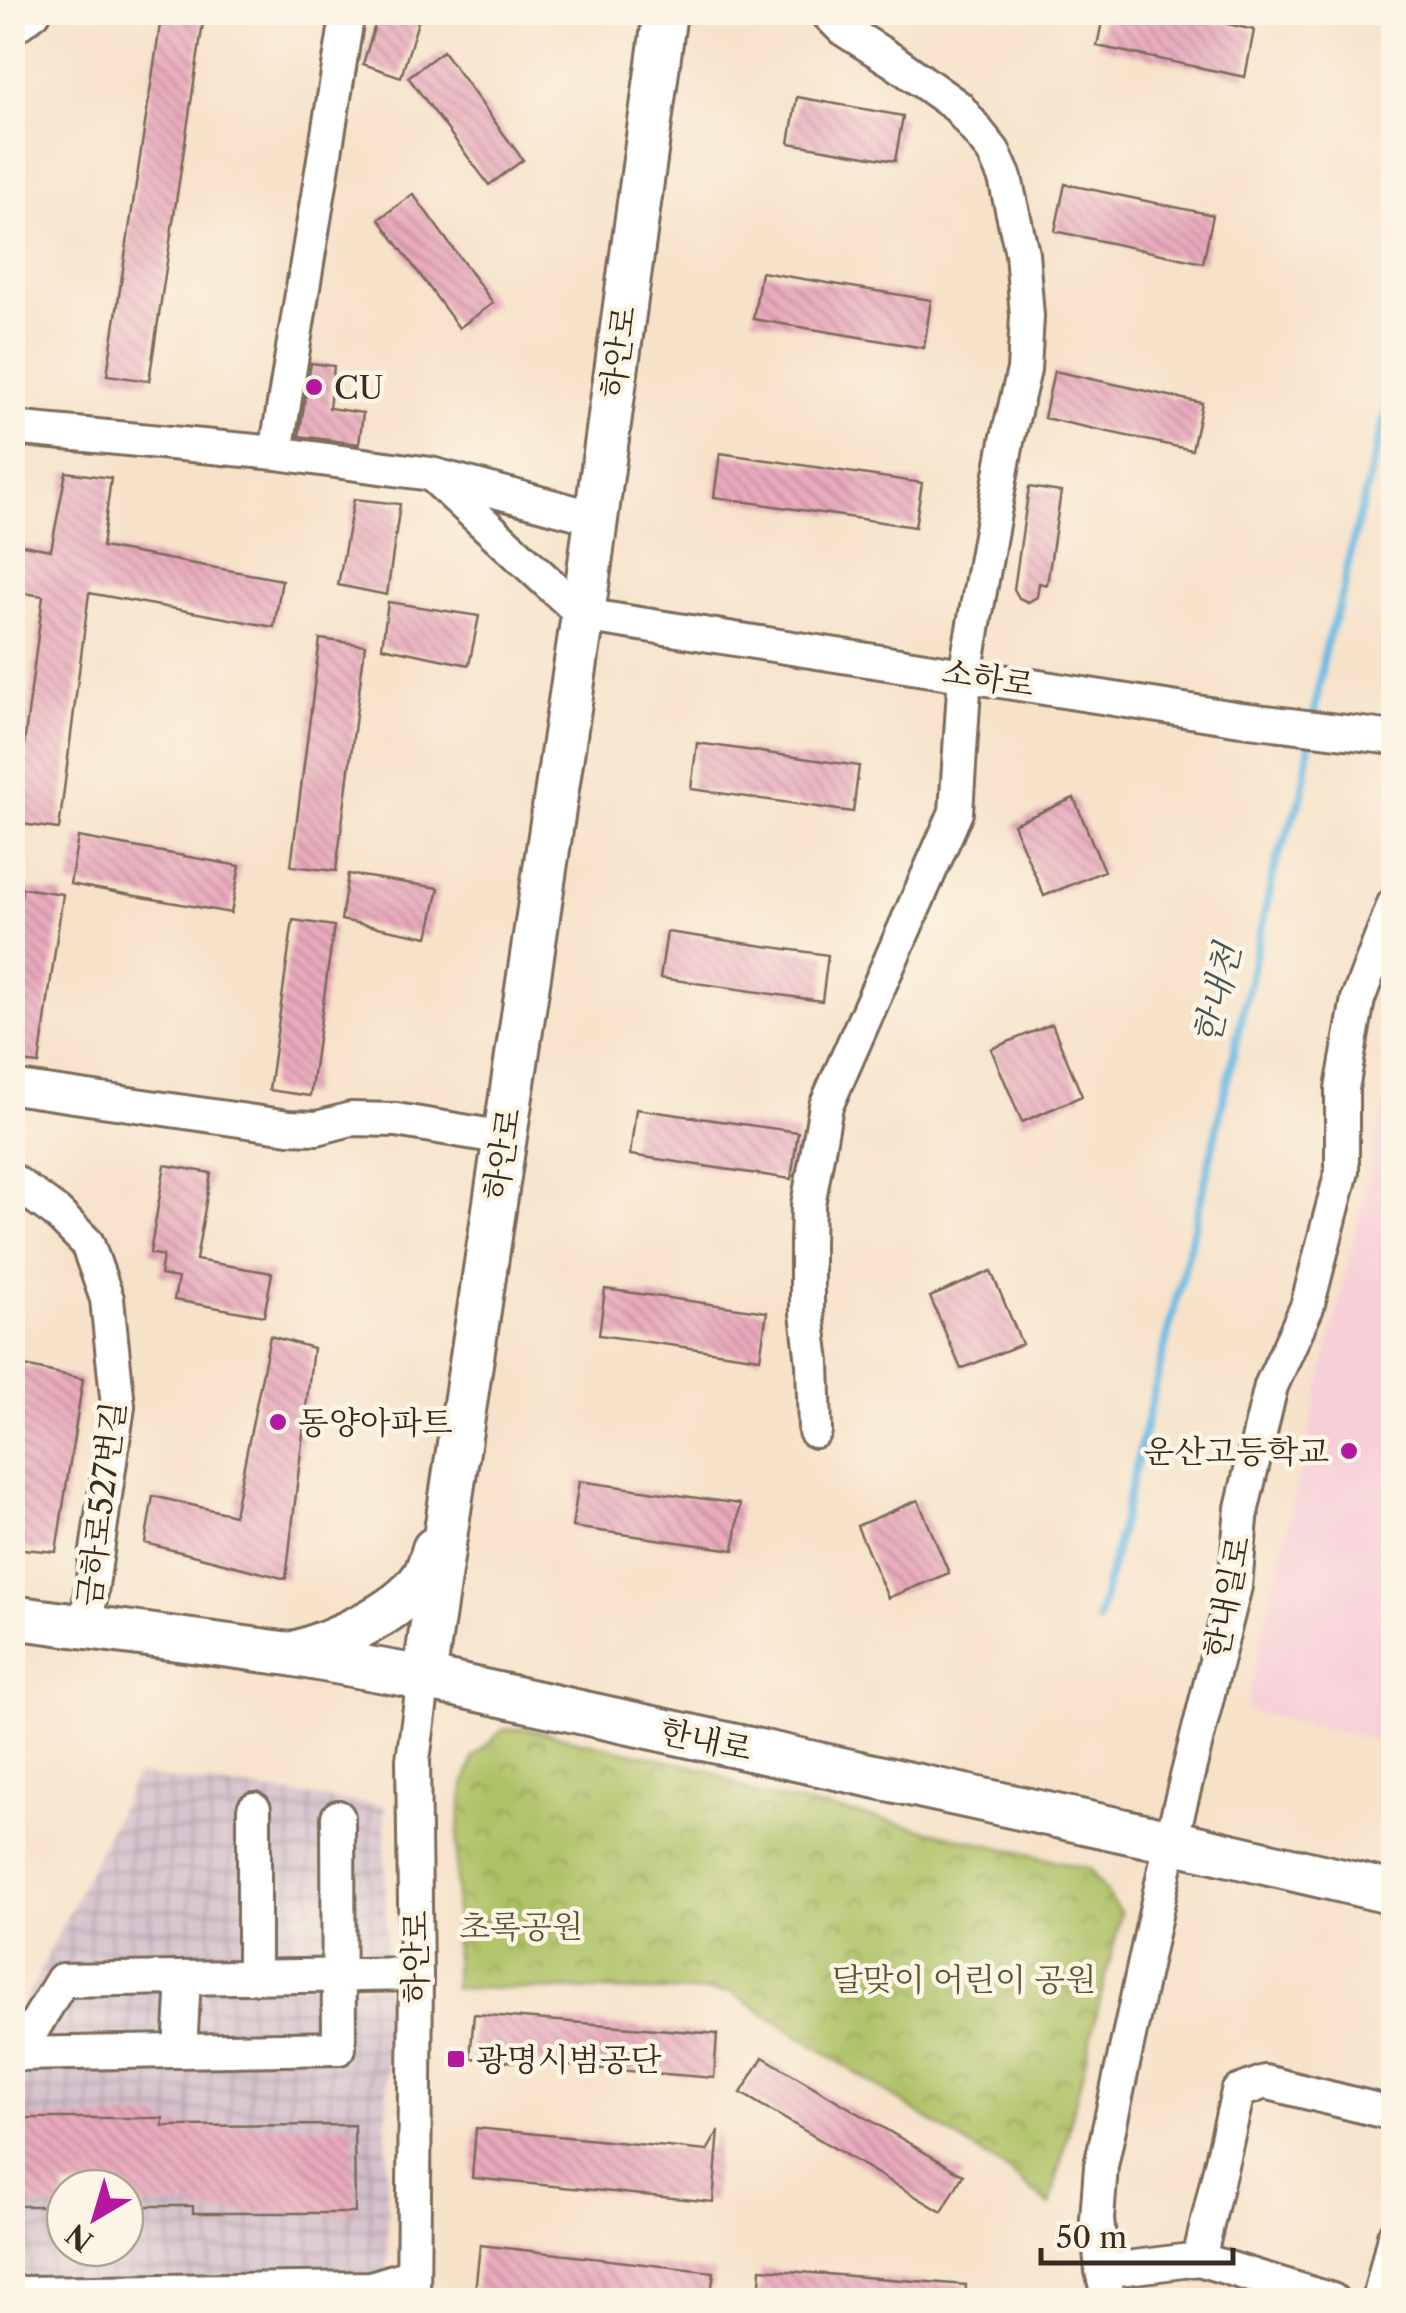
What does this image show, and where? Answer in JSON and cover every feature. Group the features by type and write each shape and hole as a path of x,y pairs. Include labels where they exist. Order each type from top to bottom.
{"main road":[{"name":"하안로","path":"424,1678 583,615 666,12"},
{"path":"290,1654 344,1634 404,1597 424,1578 447,1516"},
{"name":"한내로","path":"12,1617 290,1654 424,1678 1394,1893"}],"street":[{"path":"12,28 34,12"},
{"path":"276,453 348,12"},
{"path":"815,1431 807,1313 808,1206 826,1106 956,812 965,674 1007,441 1024,370 1026,316 1022,254 1005,178 993,151 958,107 842,29 826,12"},
{"path":"12,428 276,453 431,474 596,518"},
{"path":"431,474 583,615"},
{"name":"소하로","path":"583,615 1383,738"},
{"name":"한내일로","path":"1106,2286 1097,2219 1101,2166 1171,1841 1234,1586 1242,1508 1270,1386 1307,1306 1342,1171 1342,1089 1358,999 1394,904"},
{"path":"12,1088 289,1127 317,1128 351,1119 396,1120 505,1138"},
{"name":"금하로527번길","path":"12,1180 56,1212 87,1243 108,1300 118,1406 86,1627"},
{"name":"하안로","path":"413,2288 416,1974 412,1760 424,1678"},
{"path":"254,1810 254,1977"},
{"path":"338,1816 339,1976 339,2048 18,2054 62,1980 339,1976 416,1974"},
{"path":"180,2051 184,1978"},
{"path":"1199,2259 1238,2092 1266,2082 1394,2114"},
{"path":"1379,2300 1394,2236"},
{"path":"1106,2286 1199,2259 1332,2300"},
{"path":"12,2298 25,2293 346,2294 371,2288 413,2288"}],"shaded area":[{"name":"운산고등학교","path":"1393,1070 1393,1744 1245,1710"},
{"path":"136,1775 385,1806 388,2300 13,2300 12,2028"}],"green space":[{"name":"달맞이 어린이 공원","path":"524,1728 709,1770 756,1794 1090,1869 1121,1914 1050,2206 1011,2173 731,1992 454,1988 457,1841 464,1786 473,1758 503,1730"}],"building":[{"path":"162,12 204,16 149,381 107,375"},
{"path":"379,12 421,12 401,77 363,64"},
{"path":"1104,12 1174,12 1254,30 1245,77 1097,46"},
{"path":"443,51 523,160 489,185 408,77"},
{"path":"797,97 903,116 895,161 789,143"},
{"path":"1065,184 1213,215 1203,263 1055,231"},
{"path":"413,194 493,303 459,328 379,219"},
{"path":"761,272 931,300 924,348 753,319"},
{"name":"CU","path":"311,363 334,366 329,408 363,413 359,444 299,436"},
{"path":"1054,371 1202,403 1192,450 1044,418"},
{"path":"720,453 922,483 915,527 714,497"},
{"path":"66,472 111,478 102,547 282,580 274,627 89,593 59,829 14,823 43,596 12,591 12,543 51,550"},
{"path":"1029,487 1061,492 1047,585 1039,583 1037,597 1028,602 1019,598 1014,589"},
{"path":"354,499 400,504 387,595 338,585"},
{"path":"388,602 479,616 469,665 382,647"},
{"path":"320,639 365,645 336,871 291,866"},
{"path":"697,743 859,766 853,812 691,789"},
{"path":"1074,798 1104,871 1044,896 1013,824"},
{"path":"78,837 240,866 231,913 70,884"},
{"path":"348,874 439,888 428,937 341,920"},
{"path":"22,888 63,894 39,1064 12,1061 12,956"},
{"path":"293,920 334,926 310,1096 269,1090"},
{"path":"667,932 828,955 822,1001 660,978"},
{"path":"1052,1024 1082,1096 1022,1122 991,1049"},
{"path":"636,1109 798,1132 791,1179 630,1155"},
{"path":"165,1165 211,1173 196,1260 272,1273 264,1316 174,1300 178,1278 160,1275 163,1256 150,1253"},
{"path":"991,1271 1022,1344 961,1369 930,1297"},
{"path":"605,1289 767,1312 760,1358 599,1335"},
{"name":"동양아파트","path":"270,1336 313,1348 286,1579 145,1543 153,1496 234,1515"},
{"path":"12,1363 83,1379 56,1552 12,1548"},
{"path":"579,1481 740,1504 734,1550 572,1527"},
{"path":"918,1500 949,1573 888,1598 857,1526"},
{"path":"474,2014 717,2034 714,2078 470,2058"},
{"path":"763,2057 963,2175 942,2212 741,2093"},
{"path":"12,2118 163,2118 163,2126 354,2125 355,2213 193,2213 193,2206 145,2206 145,2168 45,2168 45,2206 12,2206"},
{"path":"476,2128 707,2151 719,2130 713,2202 472,2178"},
{"path":"480,2245 714,2272 710,2300 548,2300 475,2292"},
{"path":"761,2269 966,2285 965,2300 759,2300"}],"waterway":[{"name":"한내천","path":"1313,722 1325,647 1343,593 1394,381"},
{"name":"한내천","path":"1098,1621 1204,1186 1276,862 1302,795 1311,736"}],"place":[{"name":"CU","path":"314,387"},
{"name":"동양아파트","path":"278,1422"},
{"name":"운산고등학교","path":"1349,1451"},
{"name":"광명시범공단","path":"456,2059"}],"park label":[{"name":"초록공원","path":"521,1926"}]}
